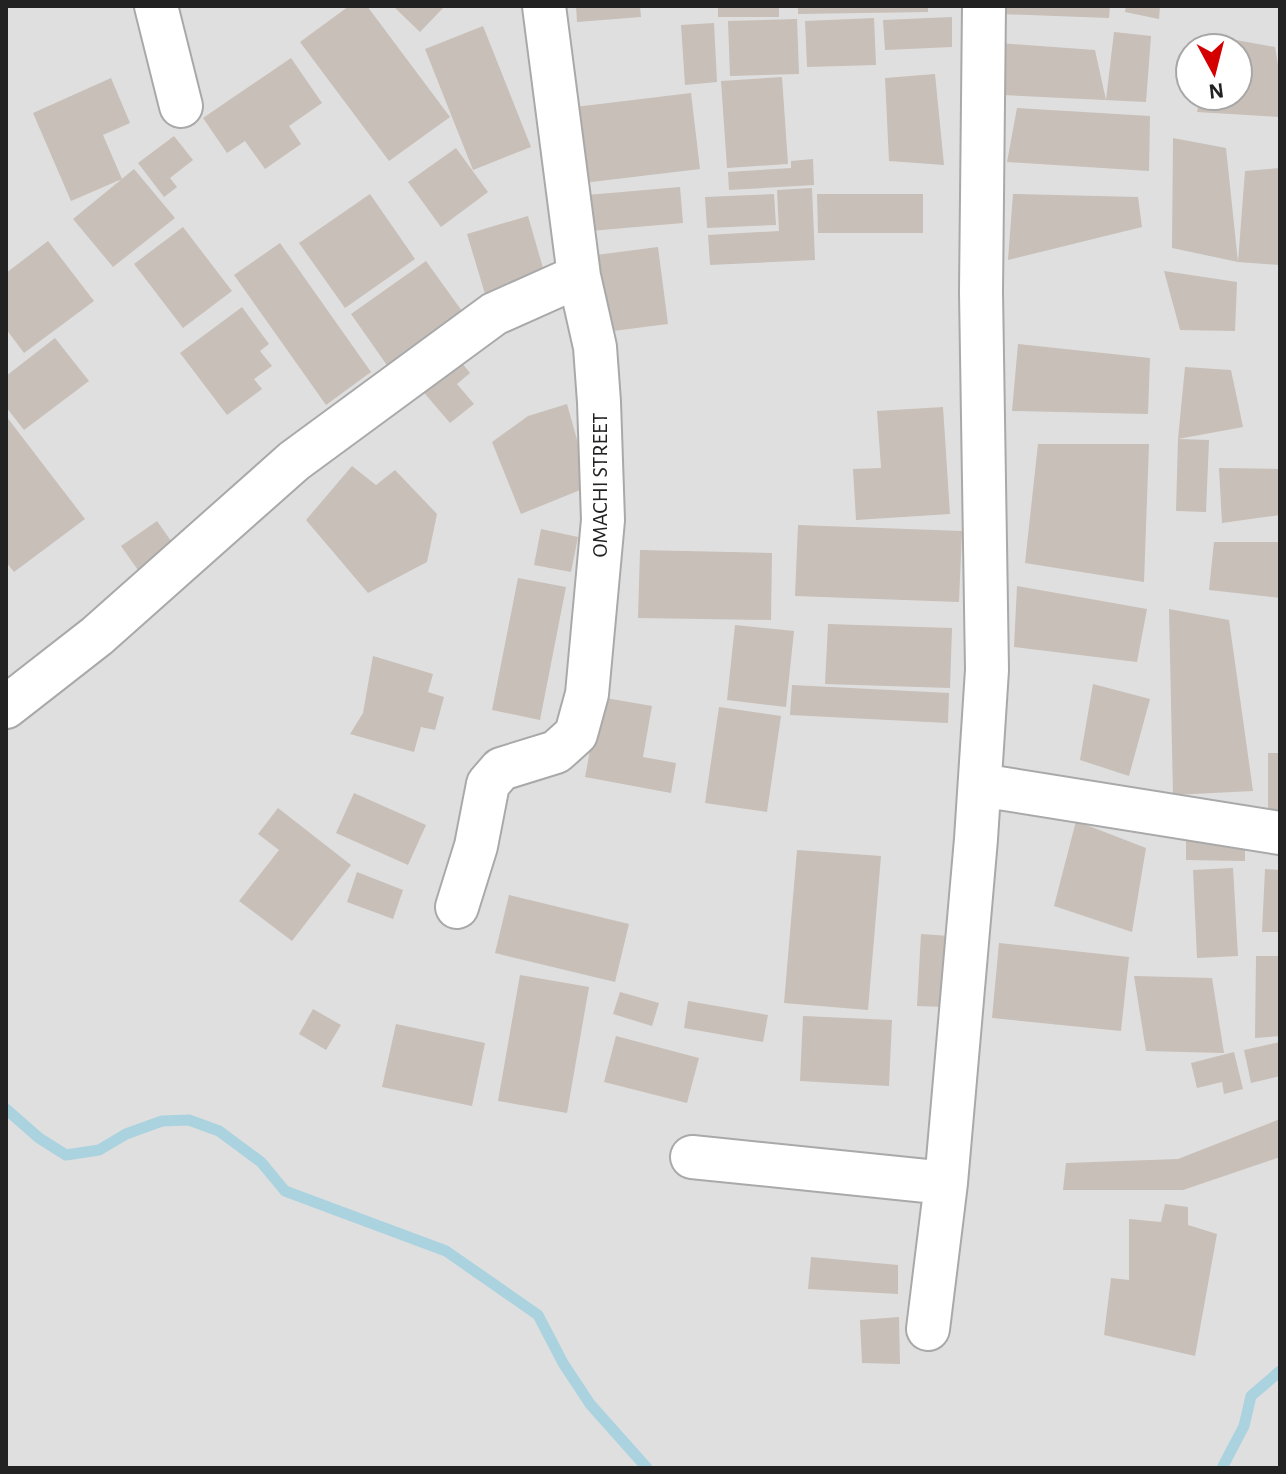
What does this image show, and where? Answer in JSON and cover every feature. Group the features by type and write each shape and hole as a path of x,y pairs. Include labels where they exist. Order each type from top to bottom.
{"street":[{"path":"156,6 181,106"},
{"name":"OMACHI STREET","path":"457,907 476,846 488,784 501,769 556,752 576,734 587,694 603,520 599,402 595,347 579,276 544,6"},
{"path":"928,1329 946,1183 987,670 981,292 984,6"},
{"path":"6,707 97,636 294,461 494,314 579,276"},
{"path":"980,785 1280,833"},
{"path":"692,1157 946,1183"}],"shaded area":[{"path":"6,6 1280,6 1280,1468 6,1468"}],"building":[{"path":"349,6 367,6 450,117 389,161 300,42"},
{"path":"393,6 445,6 420,32"},
{"path":"576,6 640,6 641,17 577,22"},
{"path":"718,6 779,6 779,17 718,17"},
{"path":"798,6 928,6 928,12 798,14"},
{"path":"999,6 1110,6 1109,18 999,14"},
{"path":"1126,6 1160,6 1159,19 1125,12"},
{"path":"952,17 952,47 885,50 883,20"},
{"path":"874,18 876,65 807,67 805,21"},
{"path":"797,19 799,74 730,76 728,21"},
{"path":"714,23 717,82 685,85 681,25"},
{"path":"483,26 531,147 473,170 425,49"},
{"path":"1114,32 1151,36 1146,102 1003,95 999,43 1095,50 1106,100"},
{"path":"1254,43 1275,47 1280,76 1280,117 1197,112 1254,112"},
{"path":"291,58 322,103 289,126 301,144 265,169 245,141 227,153 203,118"},
{"path":"935,74 944,165 889,161 885,78"},
{"path":"782,77 788,164 727,168 721,81"},
{"path":"111,78 130,123 103,135 122,179 71,201 33,113"},
{"path":"691,93 700,169 583,183 575,107"},
{"path":"1017,108 1150,116 1149,171 1007,162"},
{"path":"174,136 193,160 170,178 177,187 164,197 138,163"},
{"path":"1173,138 1226,148 1238,262 1172,248"},
{"path":"456,148 488,192 441,227 408,182"},
{"path":"813,159 814,185 729,190 728,172 791,168 791,161"},
{"path":"1280,168 1280,265 1238,262 1245,171"},
{"path":"134,169 175,218 113,267 73,219"},
{"path":"680,187 683,223 590,231 587,195"},
{"path":"812,188 815,260 710,265 708,235 779,231 777,190"},
{"path":"370,194 415,259 345,308 299,243"},
{"path":"774,194 776,225 707,228 705,197"},
{"path":"817,194 923,194 923,233 818,233"},
{"path":"1013,194 1138,197 1142,227 1008,260"},
{"path":"528,216 545,275 485,294 467,234"},
{"path":"183,227 232,291 183,328 134,264"},
{"path":"48,241 94,301 24,353 6,329 6,273"},
{"path":"280,243 371,372 326,405 234,275"},
{"path":"658,247 668,324 605,332 596,255"},
{"path":"426,261 467,318 391,371 351,314"},
{"path":"1164,271 1237,282 1235,331 1180,330"},
{"path":"242,307 269,344 260,351 272,366 254,379 262,389 227,415 180,353"},
{"path":"55,338 89,381 24,430 6,407 6,376"},
{"path":"1018,344 1150,358 1148,414 1012,411"},
{"path":"457,357 470,373 457,384 474,404 450,423 420,388"},
{"path":"1185,367 1231,370 1243,427 1178,439"},
{"path":"567,404 590,486 521,514 492,442 528,416"},
{"path":"943,407 950,514 856,520 853,469 881,468 877,411"},
{"path":"6,416 85,519 14,572 6,562"},
{"path":"1178,439 1209,440 1206,512 1176,511"},
{"path":"1038,444 1149,444 1144,582 1025,563"},
{"path":"352,466 376,485 395,470 437,514 427,562 368,593 306,520"},
{"path":"1219,468 1280,469 1280,515 1222,523"},
{"path":"157,521 176,548 140,573 121,546"},
{"path":"798,525 962,531 959,602 795,596"},
{"path":"541,529 578,537 571,572 534,565"},
{"path":"1214,542 1280,542 1280,598 1209,590"},
{"path":"640,550 772,553 771,620 638,618"},
{"path":"518,578 566,587 540,720 492,710"},
{"path":"1017,586 1147,609 1137,662 1014,647"},
{"path":"1169,609 1229,620 1253,791 1173,795"},
{"path":"828,624 952,628 950,688 825,684"},
{"path":"735,625 794,631 786,707 727,700"},
{"path":"373,656 433,674 428,692 444,697 435,730 421,727 414,752 350,734 363,713"},
{"path":"1093,684 1150,699 1129,776 1080,760"},
{"path":"792,685 949,693 948,723 790,715"},
{"path":"600,697 652,706 643,757 676,763 671,793 585,777"},
{"path":"719,707 781,716 767,812 705,803"},
{"path":"1268,753 1280,753 1280,814 1268,814"},
{"path":"354,793 426,825 408,865 336,833"},
{"path":"278,808 351,865 292,941 239,901 279,850 258,834"},
{"path":"1076,821 1146,848 1132,932 1054,906"},
{"path":"1186,840 1245,841 1245,861 1186,860"},
{"path":"797,850 881,856 868,1010 784,1003"},
{"path":"1233,868 1238,956 1197,958 1193,870"},
{"path":"1265,869 1280,870 1280,932 1262,932"},
{"path":"357,872 403,890 393,919 347,902"},
{"path":"509,895 629,924 615,982 495,953"},
{"path":"921,934 950,936 945,1007 917,1006"},
{"path":"999,943 1129,957 1121,1031 992,1018"},
{"path":"1256,956 1280,956 1280,1036 1255,1038"},
{"path":"520,975 589,987 567,1113 498,1101"},
{"path":"1134,976 1212,978 1224,1053 1146,1051"},
{"path":"620,992 659,1003 652,1026 613,1014"},
{"path":"688,1001 768,1015 763,1042 684,1028"},
{"path":"313,1009 341,1025 326,1050 299,1034"},
{"path":"803,1016 892,1020 889,1086 800,1081"},
{"path":"396,1024 485,1043 472,1106 382,1087"},
{"path":"616,1036 699,1058 687,1103 604,1082"},
{"path":"1280,1042 1280,1076 1251,1083 1244,1050"},
{"path":"1234,1052 1243,1089 1224,1094 1222,1082 1197,1088 1191,1063"},
{"path":"1280,1119 1280,1157 1183,1190 1063,1190 1066,1163 1178,1159"},
{"path":"1165,1204 1188,1207 1188,1225 1217,1234 1195,1356 1104,1335 1111,1278 1129,1280 1129,1219 1161,1222"},
{"path":"811,1257 898,1265 898,1294 808,1289"},
{"path":"899,1317 900,1364 862,1363 860,1320"}],"waterway":[{"path":"6,1109 39,1138 66,1155 99,1150 126,1134 162,1121 189,1120 219,1131 261,1162 285,1191 446,1251 538,1315 563,1363 590,1404 647,1468"},
{"path":"1222,1468 1244,1426 1251,1396 1280,1371"}]}
